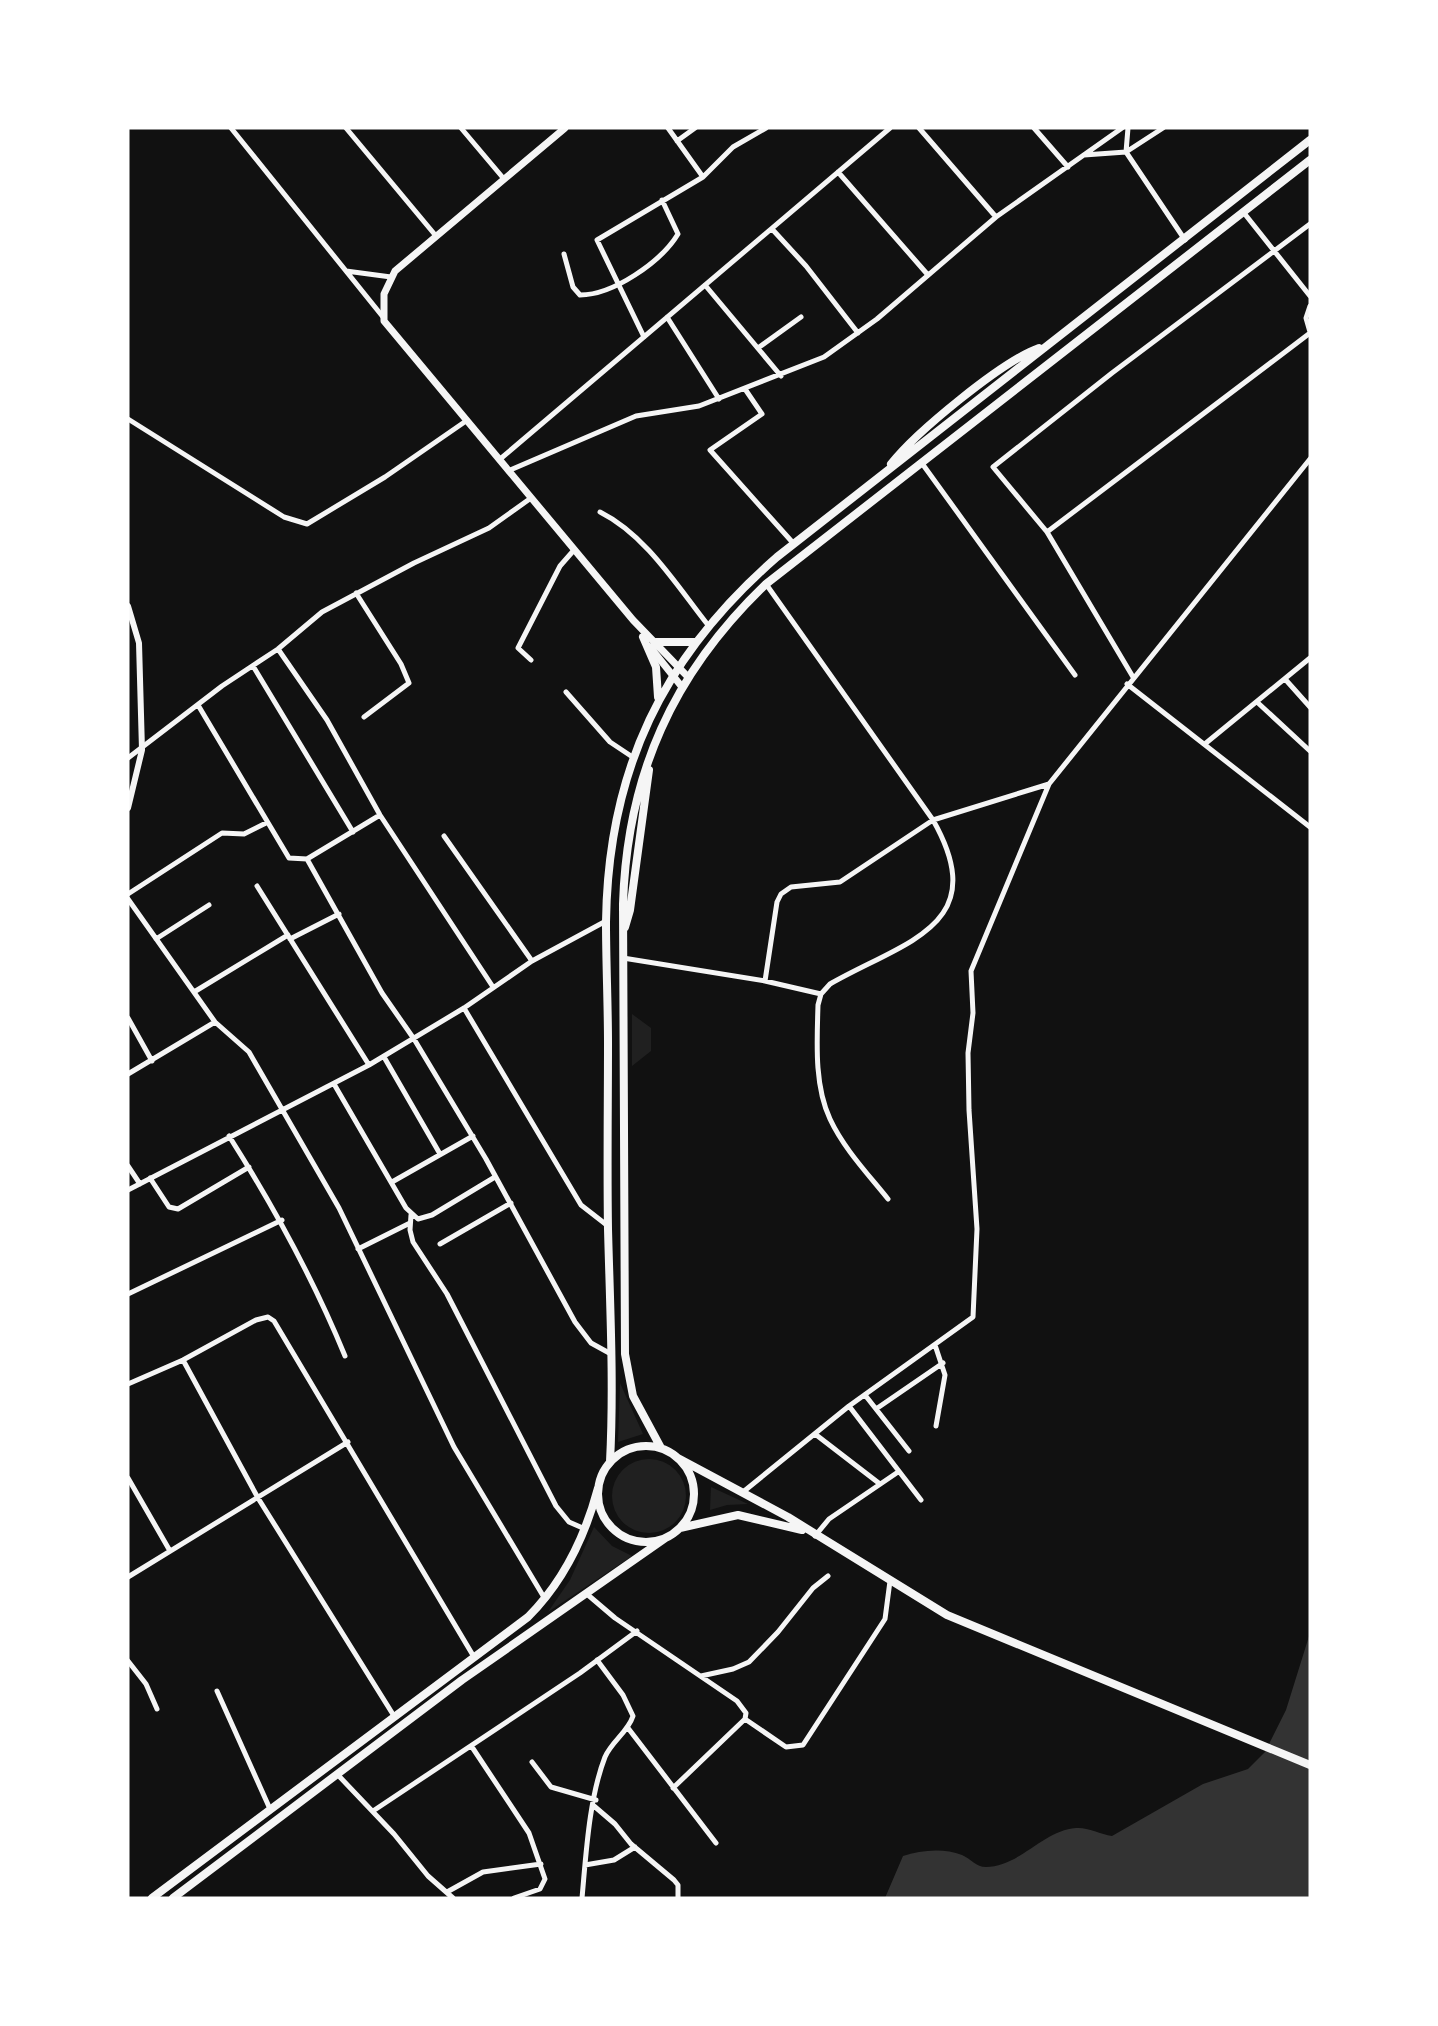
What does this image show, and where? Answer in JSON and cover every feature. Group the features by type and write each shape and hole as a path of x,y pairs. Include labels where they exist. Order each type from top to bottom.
{"main road":[{"path":"565,128 391,277 384,294 383,317 389,331 633,620 688,677"},
{"path":"152,1898 505,1636 545,1600 566,1569 585,1529 598,1488 610,1462 606,921 615,830 634,758 671,676 694,642 742,588 883,475 904,448 943,415 1020,358 1050,344 1310,140"},
{"path":"1310,159 766,584 733,618 688,677 655,740 637,844 630,910 623,933 625,1354 634,1396 662,1448 743,1492 929,1606 978,1629 1310,1765"},
{"path":"633,620 671,676 682,687"},
{"path":"643,637 656,667 658,700"},
{"path":"656,642 694,642"},
{"path":"610,1462 634,1448 662,1448"},
{"path":"173,1898 511,1646 588,1595 680,1528 689,1515 694,1499 693,1483 687,1469 676,1457"},
{"path":"598,1488 599,1505 606,1521 618,1533 634,1540 651,1541 667,1537"},
{"path":"680,1528 738,1515 813,1535"},
{"path":"505,1636 511,1646"}],"street":[{"path":"232,128 383,317"},
{"path":"346,128 436,236"},
{"path":"461,128 504,179"},
{"path":"668,128 703,177"},
{"path":"677,141 695,128"},
{"path":"644,337 597,240 703,177 733,147 766,128"},
{"path":"499,460 890,128"},
{"path":"919,128 996,217"},
{"path":"1034,128 1068,167"},
{"path":"508,471 636,416 676,411 719,399 824,357 858,333 996,217 1122,128"},
{"path":"1128,128 1126,152 1185,240"},
{"path":"1084,155 1126,152 1163,128"},
{"path":"1277,186 1310,165"},
{"path":"838,172 928,275"},
{"path":"564,254 573,287 580,295 618,286 663,251 678,234 662,200"},
{"path":"1244,213 1310,296"},
{"path":"1133,677 1047,532 993,467 1112,373 1310,224"},
{"path":"772,229 806,266 858,333"},
{"path":"346,271 391,277"},
{"path":"705,285 781,376"},
{"path":"1047,532 1310,332 1306,318 1310,306"},
{"path":"667,317 719,399"},
{"path":"758,348 802,317"},
{"path":"745,389 762,414 710,450 794,544"},
{"path":"128,419 284,517 307,523 385,477 466,421"},
{"path":"743,1492 849,1406 971,1320 975,1306 977,1229 968,1110 968,1053 973,1013 971,971 1049,784 1310,459"},
{"path":"921,462 1075,676"},
{"path":"128,758 278,649 323,612 489,528 531,498"},
{"path":"600,512 620,522 645,546 708,625"},
{"path":"531,660 518,648 560,566 574,550"},
{"path":"766,584 933,820 952,859 952,902 944,914 919,936 830,984 821,994 817,1037 819,1075 829,1118 846,1146 888,1199"},
{"path":"356,593 401,664 409,683 364,717"},
{"path":"128,607 139,643 142,750 128,808"},
{"path":"278,649 327,720 380,815 494,987"},
{"path":"1206,743 1310,658"},
{"path":"253,666 353,832"},
{"path":"1285,679 1310,707"},
{"path":"1127,684 1206,743 1310,827"},
{"path":"566,691 610,741 634,758"},
{"path":"1257,702 1310,751"},
{"path":"198,705 285,855 307,859 380,815"},
{"path":"765,981 777,902 781,894 791,887 840,882 933,820 1049,784"},
{"path":"266,823 244,834 222,834 128,896 215,1022 249,1052 358,1249 454,1447 545,1600"},
{"path":"444,836 532,961"},
{"path":"307,859 382,993 414,1039 511,1203 576,1322 591,1343 611,1354"},
{"path":"257,886 369,1065"},
{"path":"156,939 209,905"},
{"path":"194,992 289,937 339,914"},
{"path":"128,1190 384,1057 464,1008 532,961 606,921"},
{"path":"623,958 765,981 821,994"},
{"path":"464,1008 581,1205 608,1226"},
{"path":"128,1018 152,1060"},
{"path":"128,1074 215,1022"},
{"path":"384,1057 440,1154"},
{"path":"334,1084 411,1215 413,1242 447,1294 556,1506 569,1522 585,1529"},
{"path":"229,1136 282,1220 317,1288 345,1356"},
{"path":"392,1182 472,1136"},
{"path":"128,1166 140,1184"},
{"path":"149,1178 169,1206 178,1209 249,1167"},
{"path":"411,1215 426,1218 495,1177"},
{"path":"440,1244 511,1203"},
{"path":"128,1294 282,1220"},
{"path":"358,1249 410,1223"},
{"path":"128,1384 183,1360 256,1320 268,1317 279,1327 474,1657"},
{"path":"935,1345 943,1363 945,1382 936,1426"},
{"path":"183,1360 258,1498 394,1716"},
{"path":"876,1409 943,1363"},
{"path":"864,1395 909,1451"},
{"path":"849,1406 921,1500"},
{"path":"814,1434 880,1484"},
{"path":"128,1577 348,1442"},
{"path":"813,1535 829,1519 898,1472"},
{"path":"128,1478 170,1551"},
{"path":"701,1675 733,1670 749,1662 778,1632 813,1588 828,1576"},
{"path":"588,1595 615,1618 701,1675 743,1707 745,1719 786,1747 803,1745 885,1619 890,1581"},
{"path":"373,1811 472,1747 637,1631"},
{"path":"582,1898 595,1803 606,1756 628,1728 633,1716 627,1701 597,1660"},
{"path":"128,1661 146,1684 157,1709"},
{"path":"218,1691 270,1809"},
{"path":"673,1788 745,1719"},
{"path":"628,1728 716,1843"},
{"path":"472,1747 529,1833 541,1864 545,1879 543,1887 514,1898"},
{"path":"532,1762 551,1787 595,1803 635,1847 674,1880 680,1891 678,1898"},
{"path":"337,1774 373,1811 423,1871 453,1898"},
{"path":"585,1865 614,1860 635,1847"},
{"path":"447,1892 483,1871 541,1864"}],"shaded area":[{"path":"632,1014 651,1028 651,1051 632,1066"},
{"path":"620,1383 643,1434 618,1442"},
{"path":"649,1459 670,1465 680,1475 686,1496 680,1517 670,1527 649,1533 628,1527 618,1517 612,1496 618,1475 628,1465"},
{"path":"711,1487 748,1504 727,1505 710,1510"},
{"path":"594,1527 612,1546 632,1556 548,1612 570,1580"},
{"path":"1310,1633 1310,1898 885,1898 903,1856 925,1851 948,1851 962,1855 982,1867 998,1865 1064,1830 1080,1828 1112,1836 1203,1784 1248,1769 1265,1752 1286,1710"}]}
